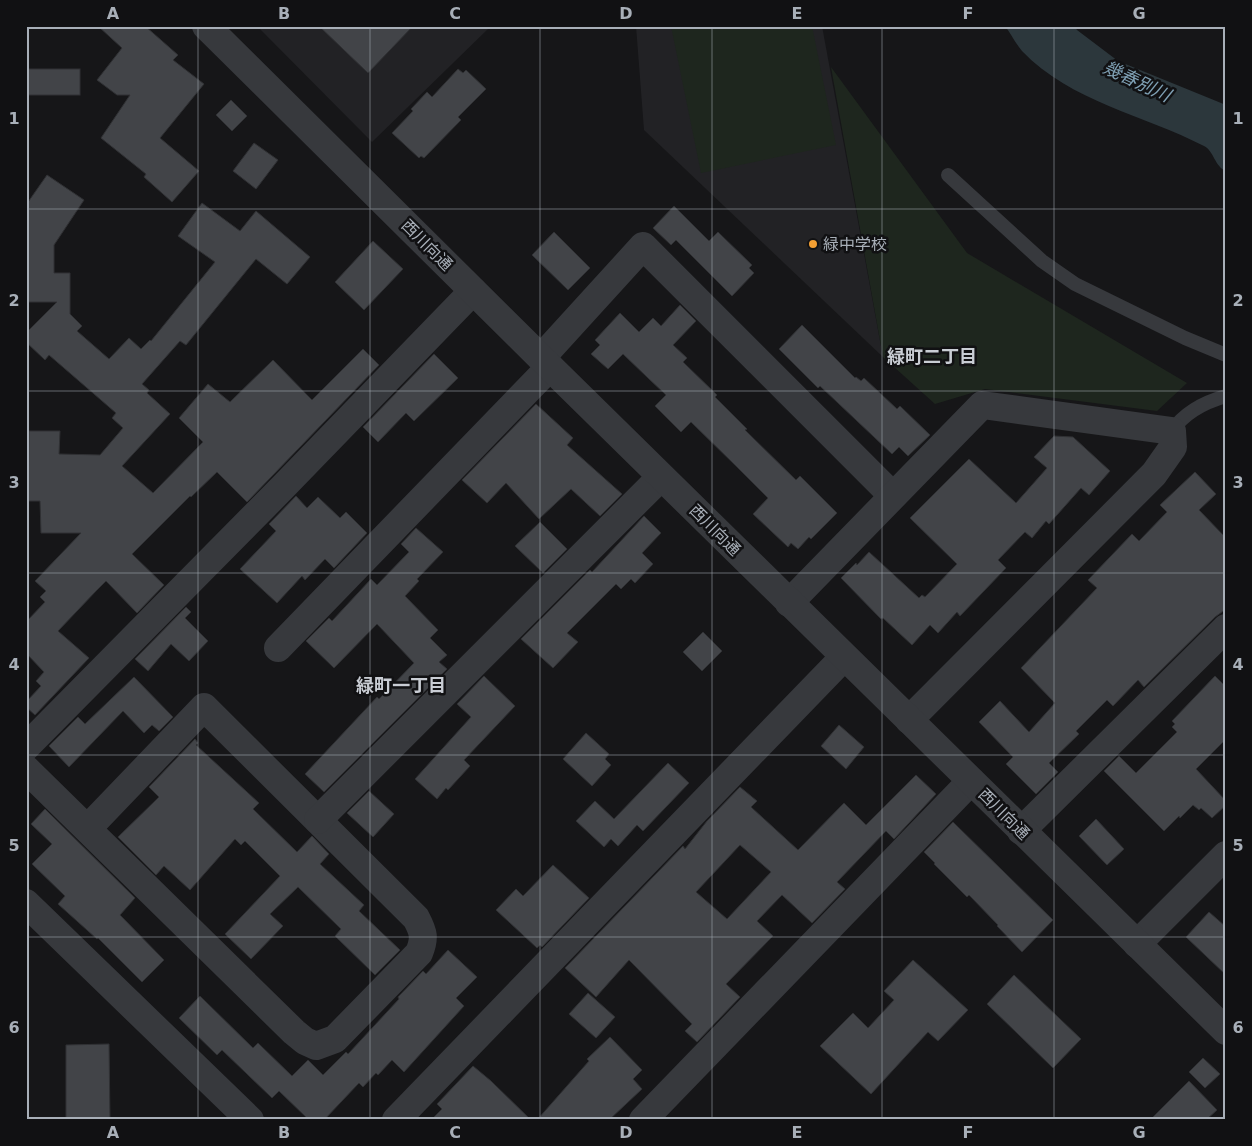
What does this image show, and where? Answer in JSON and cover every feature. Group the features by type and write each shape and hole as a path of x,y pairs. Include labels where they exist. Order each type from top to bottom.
{"street":[{"name":"西川向通","path":"206,26 545,363 1226,1031"},
{"path":"278,648 545,363 643,246 892,495"},
{"path":"26,747 283,488 473,291"},
{"path":"789,603 892,495 982,405 1172,431 1173,447 1154,474 909,720"},
{"path":"318,820 661,476"},
{"path":"1021,831 1226,628"},
{"path":"396,1120 844,657"},
{"path":"26,769 294,1032 305,1041 316,1046 335,1039 419,953 424,941 422,928 416,918 204,707 88,828"},
{"path":"643,1120 971,781"},
{"path":"1137,944 1226,855"},
{"path":"26,903 250,1120"}],"lane":[{"path":"948,175 1042,261 1075,284 1185,338 1226,355"},
{"path":"1172,431 1178,423 1197,409 1226,396"}],"shaded area":[{"path":"257,26 491,26 372,142"},
{"name":"緑中学校","path":"636,26 822,26 883,357 644,130"},
{"path":"671,26 812,26 836,145 701,173"},
{"path":"831,67 967,253 1187,383 1157,411 985,389 935,404 883,357"}],"water":[{"name":"幾春別川","path":"1005,26 1074,26 1118,61 1226,105 1226,171 1219,166 1210,151 1204,146 1109,106 1063,83 1041,68 1022,51"}],"building":[{"path":"98,26 145,26 178,55 173,60 204,84 160,138 199,171 172,202 144,177 146,174 101,138 130,95 117,95 97,80 122,48"},
{"path":"319,26 413,26 368,73"},
{"path":"28,69 80,69 80,95 28,95"},
{"path":"458,69 463,73 466,70 486,89 458,117 461,120 424,158 421,156 419,158 392,133 413,111 411,109 427,92 432,97"},
{"path":"231,100 247,116 232,131 216,115"},
{"path":"254,143 278,160 256,189 233,171"},
{"path":"47,175 84,200 54,245 54,273 70,273 70,314 82,326 77,331 109,359 129,338 141,349 151,341 215,262 178,236 202,203 240,231 256,211 310,257 287,284 256,259 186,345 180,341 142,384 149,390 147,393 170,414 122,466 153,493 203,442 179,418 208,384 230,402 273,360 312,400 363,349 379,365 247,502 217,472 132,554 164,585 137,613 106,581 97,590 58,631 89,658 35,715 26,707 26,702 41,686 36,681 44,672 26,653 26,622 45,602 40,597 46,591 35,581 81,533 41,533 40,501 28,501 29,431 60,431 59,454 100,455 123,428 112,418 116,413 49,355 45,360 26,342 26,333 57,302 26,302 26,205"},
{"path":"674,206 709,241 718,232 752,265 749,268 754,273 732,296 676,240 671,245 653,228"},
{"path":"554,232 590,268 568,290 532,255"},
{"path":"373,241 403,269 364,310 335,282"},
{"path":"680,305 696,321 673,345 687,358 683,362 717,395 715,397 747,429 745,430 796,480 800,476 837,513 798,549 791,543 788,547 753,514 768,498 691,422 681,432 655,406 666,395 623,354 608,369 591,354 600,345 595,340 620,313 639,332 653,318 661,326"},
{"path":"802,325 855,378 861,381 864,378 897,409 900,406 930,435 908,456 899,447 892,454 820,386 818,388 779,349"},
{"path":"434,354 458,378 414,421 406,413 378,442 363,427"},
{"path":"536,404 573,438 567,445 622,494 600,516 571,489 539,519 506,483 487,503 462,480"},
{"path":"1054,436 1073,437 1110,471 1089,495 1081,488 1049,524 1046,521 1032,538 1025,532 998,560 1006,568 960,616 957,612 938,633 930,625 912,645 883,618 881,619 841,578 869,552 919,598 922,595 925,597 957,564 910,518 969,459 1016,503 1047,468 1034,457"},
{"path":"1195,472 1216,494 1199,510 1226,538 1226,609 1215,617 1144,687 1138,680 1113,706 1107,700 1076,731 1079,734 1049,763 1058,772 1036,794 1006,764 1013,757 979,722 1000,701 1029,732 1055,703 1021,668 1097,588 1088,580 1132,534 1139,541 1167,512 1160,505"},
{"path":"296,496 307,508 318,497 340,518 346,512 367,533 334,568 325,559 305,580 302,576 277,603 240,569 276,531 269,524"},
{"path":"644,516 661,533 642,553 653,564 635,583 631,579 621,589 616,584 567,633 578,642 553,668 521,639 590,570 592,572"},
{"path":"540,522 567,549 543,573 515,546"},
{"path":"416,528 443,552 417,579 419,581 405,596 438,630 430,638 447,655 439,662 447,669 324,792 305,774 377,697 379,699 414,663 377,624 334,668 306,641 329,618 332,621 371,579 377,585 409,552 401,544"},
{"path":"186,607 191,612 185,618 208,641 189,661 171,644 148,671 135,659"},
{"path":"703,632 722,651 702,671 683,652"},
{"path":"484,676 515,706 464,760 470,766 437,799 415,779 471,717 457,704"},
{"path":"1215,676 1226,687 1226,739 1196,769 1226,801 1226,805 1212,818 1201,808 1199,810 1193,805 1164,831 1104,771 1119,756 1136,773 1177,732 1172,727 1175,724 1172,721"},
{"path":"134,677 173,717 159,731 152,725 144,733 123,711 69,767 49,746 78,717 85,724"},
{"path":"839,725 864,747 846,769 821,746"},
{"path":"586,733 609,754 605,759 611,765 592,786 563,759"},
{"path":"195,739 198,743 196,745 259,803 253,809 297,852 312,836 329,854 320,864 364,905 359,911 400,950 375,975 335,936 341,929 298,887 270,914 283,926 251,959 225,934 280,876 245,841 241,845 235,839 190,890 164,866 156,875 118,837 159,797 149,787"},
{"path":"668,763 689,783 643,831 637,825 618,846 611,839 604,847 576,821 595,801 614,819"},
{"path":"916,775 936,794 894,839 886,831 837,882 845,889 812,923 782,895 757,921 773,936 726,984 740,997 697,1042 685,1031 692,1024 629,960 596,997 565,968 683,846 685,849 707,821 740,787 757,801 751,807 798,850 844,803 866,825","holes":["740,845 771,872 727,919 696,892"]},
{"path":"369,791 394,814 373,837 347,813"},
{"path":"45,809 135,898 120,915 164,960 142,982 98,938 58,904 65,896 32,864 52,844 31,824"},
{"path":"1096,819 1124,849 1107,865 1079,836"},
{"path":"953,822 1053,920 1022,952 969,895 967,897 924,852"},
{"path":"553,865 589,898 542,947 540,945 537,948 496,910 516,889 523,896"},
{"path":"1209,912 1226,927 1226,975 1186,937"},
{"path":"448,950 477,977 456,998 464,1006 404,1072 392,1060 363,1087 359,1083 324,1120 309,1120 279,1091 272,1098 222,1050 217,1055 179,1018 200,996 253,1048 258,1043 292,1076 308,1060 323,1075 346,1052 348,1054 423,971 426,974"},
{"path":"913,960 968,1010 938,1041 928,1032 871,1094 820,1046 853,1013 868,1028 894,1000 884,991"},
{"path":"1014,975 1081,1039 1053,1068 987,1004"},
{"path":"588,993 615,1017 596,1038 569,1014"},
{"path":"610,1037 642,1070 633,1079 642,1089 609,1120 537,1120 589,1061 587,1059"},
{"path":"109,1044 110,1120 66,1120 66,1045"},
{"path":"1203,1058 1220,1074 1205,1088 1189,1072"},
{"path":"473,1066 531,1120 431,1120 442,1109 437,1104"},
{"path":"1189,1081 1217,1110 1206,1120 1150,1120"}],"place":[{"name":"緑中学校","path":"813,244"}],"district":[{"name":"緑町二丁目","path":"932,356"},
{"name":"緑町一丁目","path":"401,685"}]}
